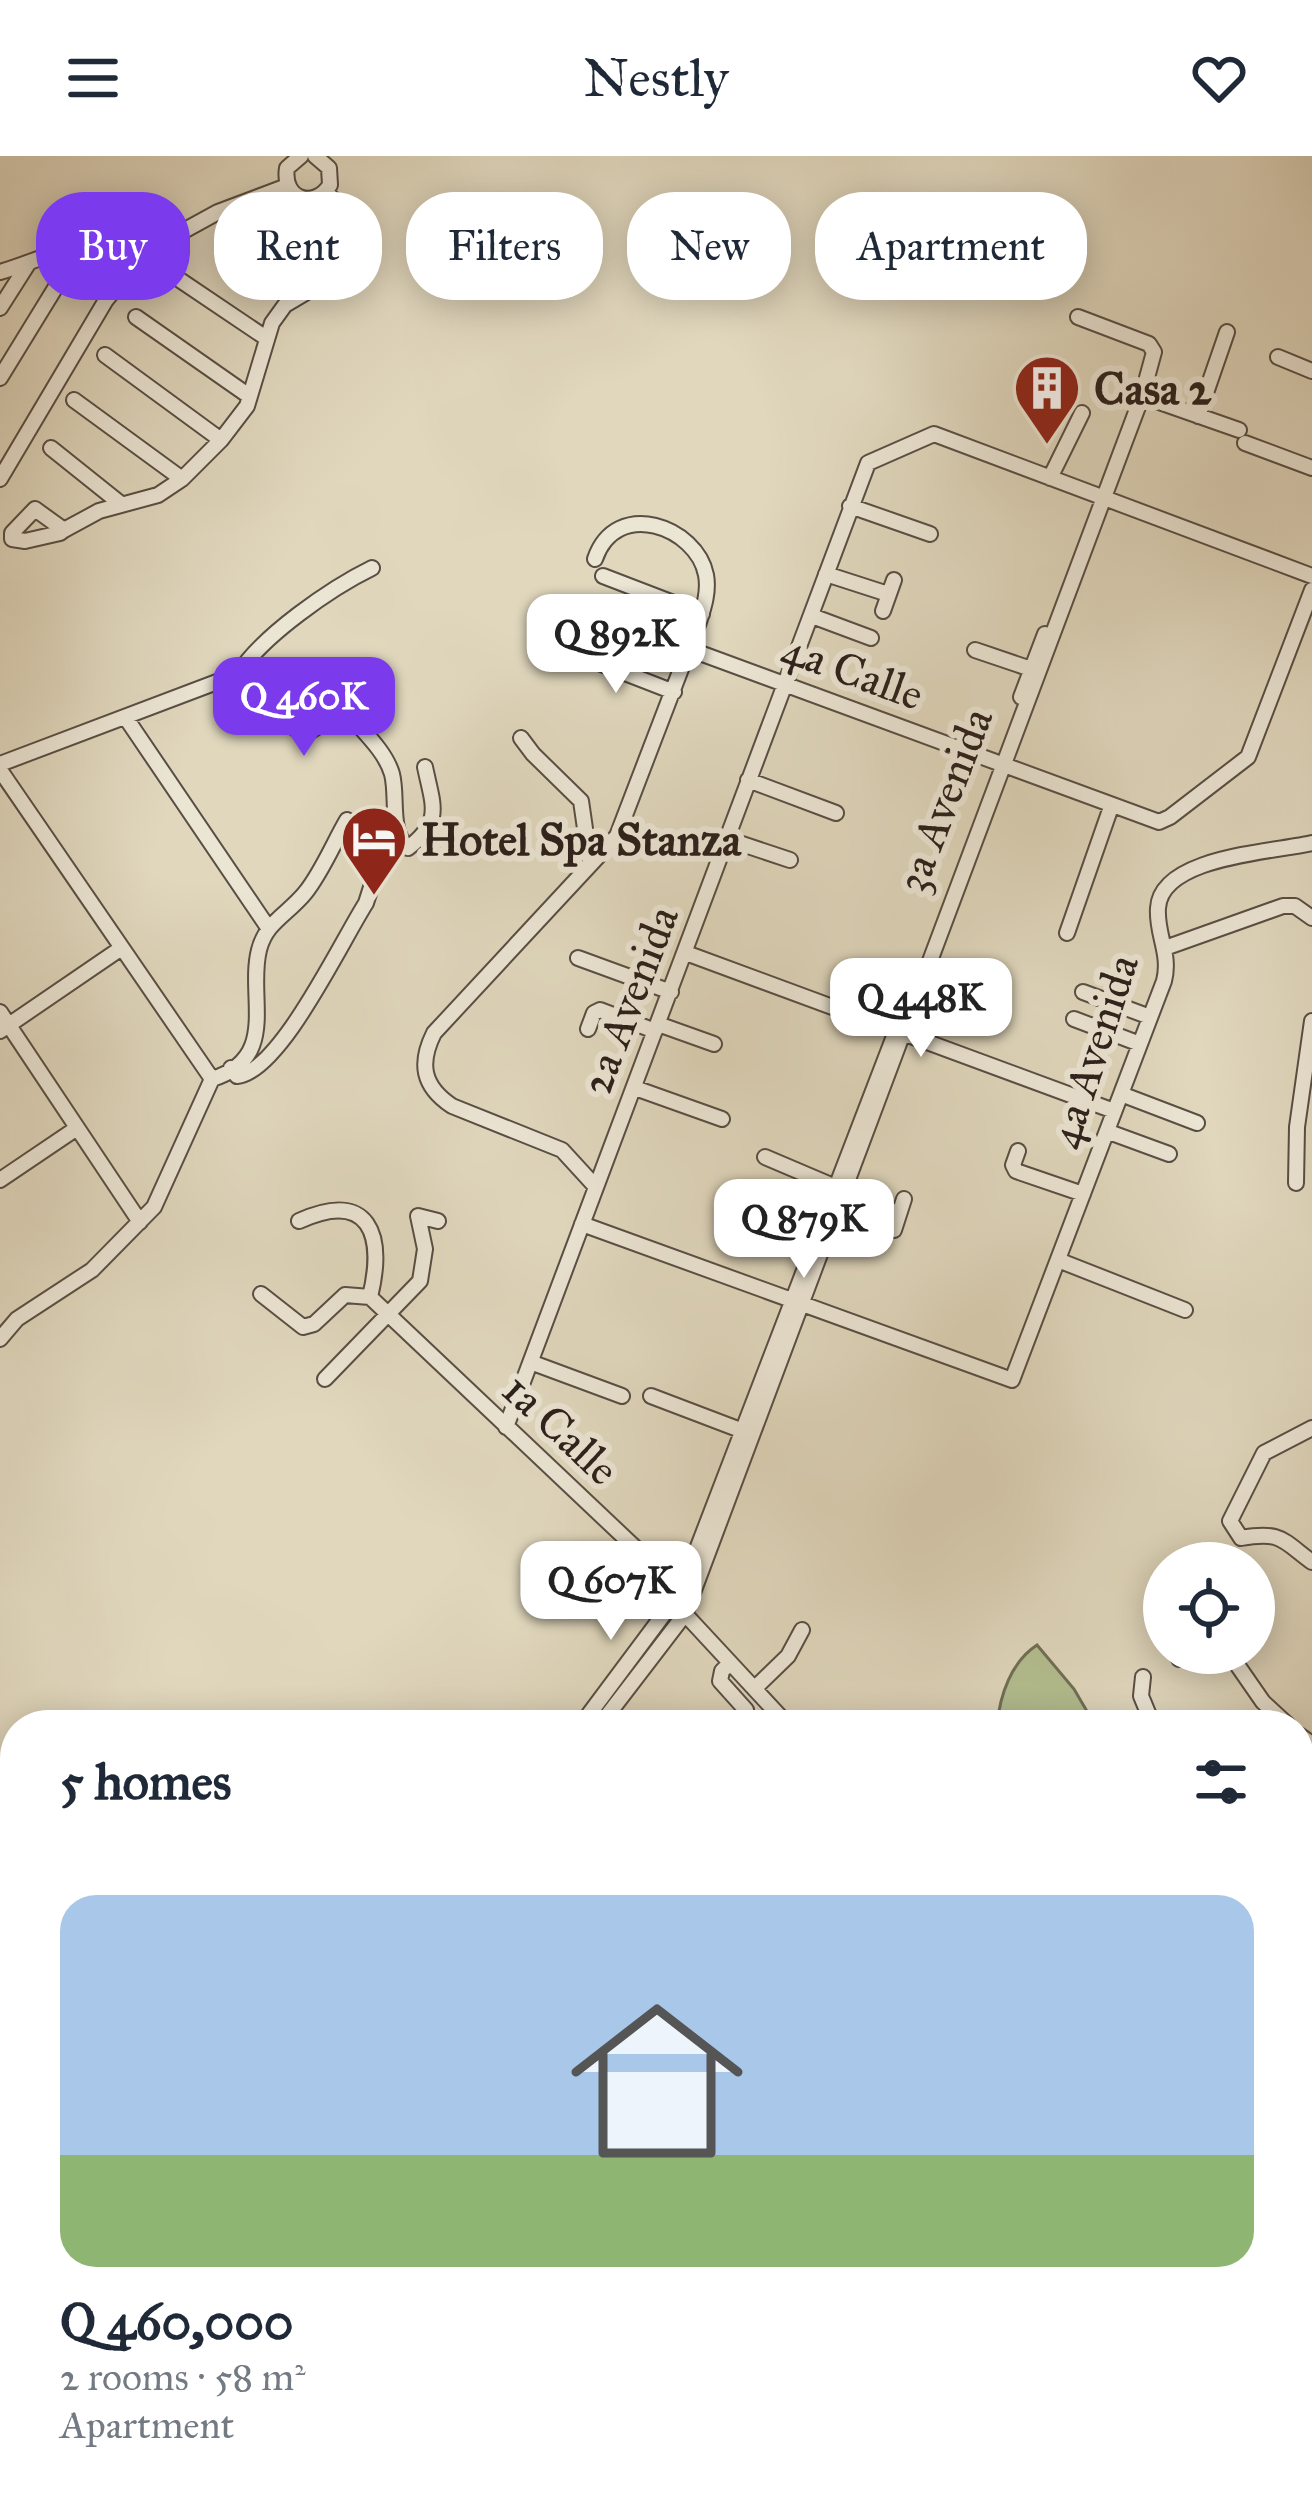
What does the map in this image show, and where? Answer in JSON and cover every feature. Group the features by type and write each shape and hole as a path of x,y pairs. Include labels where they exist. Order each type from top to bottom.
{"street":[{"path":"293,192 287,186 287,169 300,156"},
{"path":"315,156 329,168 326,192"},
{"path":"190,227 287,186"},
{"path":"0,272 36,261"},
{"path":"0,308 28,264"},
{"path":"190,287 266,338"},
{"path":"0,378 48,300"},
{"path":"0,479 107,300"},
{"path":"64,530 99,511 158,495 182,479 221,440 247,406 272,323 293,300"},
{"path":"136,317 249,396"},
{"name":"3a Avenida","path":"592,1710 697,1565 1142,397 1154,352 1149,344 1078,317"},
{"path":"1198,416 1227,332"},
{"path":"105,355 221,440"},
{"path":"1278,357 1312,371"},
{"path":"1142,397 1198,416 1312,468"},
{"path":"74,400 182,479"},
{"path":"1082,412 1050,478 1312,576"},
{"name":"2a Avenida","path":"506,1427 868,463 934,434 1050,478"},
{"path":"51,448 121,504"},
{"name":"3a Avenida","path":"1002,765 1031,669 1104,495"},
{"path":"850,506 930,534"},
{"path":"595,559 606,534 617,529 643,524 670,532 702,564 707,580 702,614 617,836 434,1033 424,1068 436,1095 452,1106 562,1150 578,1162 595,1186"},
{"path":"212,1079 0,767 238,674 251,654 273,635 342,583 372,568"},
{"path":"826,574 891,587 883,611"},
{"path":"603,576 702,614"},
{"path":"1308,612 1312,590"},
{"name":"4a Calle","path":"689,649 1111,807 1163,821 1248,757 1308,612"},
{"path":"812,616 871,638"},
{"path":"975,650 1031,669"},
{"path":"576,654 674,692"},
{"path":"238,674 251,678 278,714 300,733 333,717 352,718 388,763 398,832 408,848 434,819 424,767"},
{"path":"126,718 267,926"},
{"path":"521,738 580,801 590,863"},
{"path":"748,780 836,813"},
{"path":"1067,933 1111,807"},
{"path":"0,1339 17,1319 92,1270 160,1196 212,1079 249,1051 257,1030 257,961 267,926 304,893 346,820"},
{"path":"727,839 790,860"},
{"name":"4a Avenida","path":"797,1305 1012,1380 1167,970 1158,902 1166,886 1235,854 1312,843"},
{"path":"231,1068 237,1076 244,1076 287,1037 373,884"},
{"path":"1166,948 1282,906 1295,906 1312,918"},
{"path":"120,949 3,1023 140,1222"},
{"path":"686,952 1114,1111"},
{"path":"578,958 671,992"},
{"path":"1083,992 1150,1017"},
{"path":"588,1029 600,1010 714,1044"},
{"path":"1074,1019 1140,1044"},
{"path":"1296,1183 1297,1127 1312,1021"},
{"path":"634,1088 722,1119"},
{"path":"1121,1094 1197,1123"},
{"path":"0,1180 77,1127"},
{"path":"1109,1132 1169,1154"},
{"path":"1018,1151 1016,1171 1082,1195"},
{"path":"765,1157 840,1188 902,1206 894,1230"},
{"path":"261,1294 303,1328 314,1324 345,1295 370,1297 376,1265 368,1221 362,1214 338,1212 299,1221"},
{"path":"325,1379 411,1292 424,1272 418,1216 438,1221"},
{"path":"752,1222 765,1216 822,1240"},
{"path":"582,1224 797,1305"},
{"path":"1058,1260 1185,1310"},
{"name":"1a Calle","path":"370,1297 681,1592"},
{"name":"3a Avenida","path":"611,1710 685,1614 743,1431 797,1305"},
{"path":"532,1364 622,1396"},
{"path":"650,1396 743,1431"},
{"path":"1312,1429 1264,1454 1229,1521 1240,1538 1268,1533 1292,1542 1312,1562"},
{"path":"681,1592 685,1614 775,1710"},
{"path":"755,1688 788,1656 802,1630"},
{"path":"729,1664 720,1681 746,1710"},
{"path":"1244,1674 1272,1710"},
{"path":"1143,1677 1141,1696 1147,1710"}],"green space":[{"path":"1037,1645 1086,1710 1000,1710 1008,1680"}],"place":[{"name":"Casa 2","path":"1047,447"},
{"name":"Hotel Spa Stanza","path":"374,898"}]}
